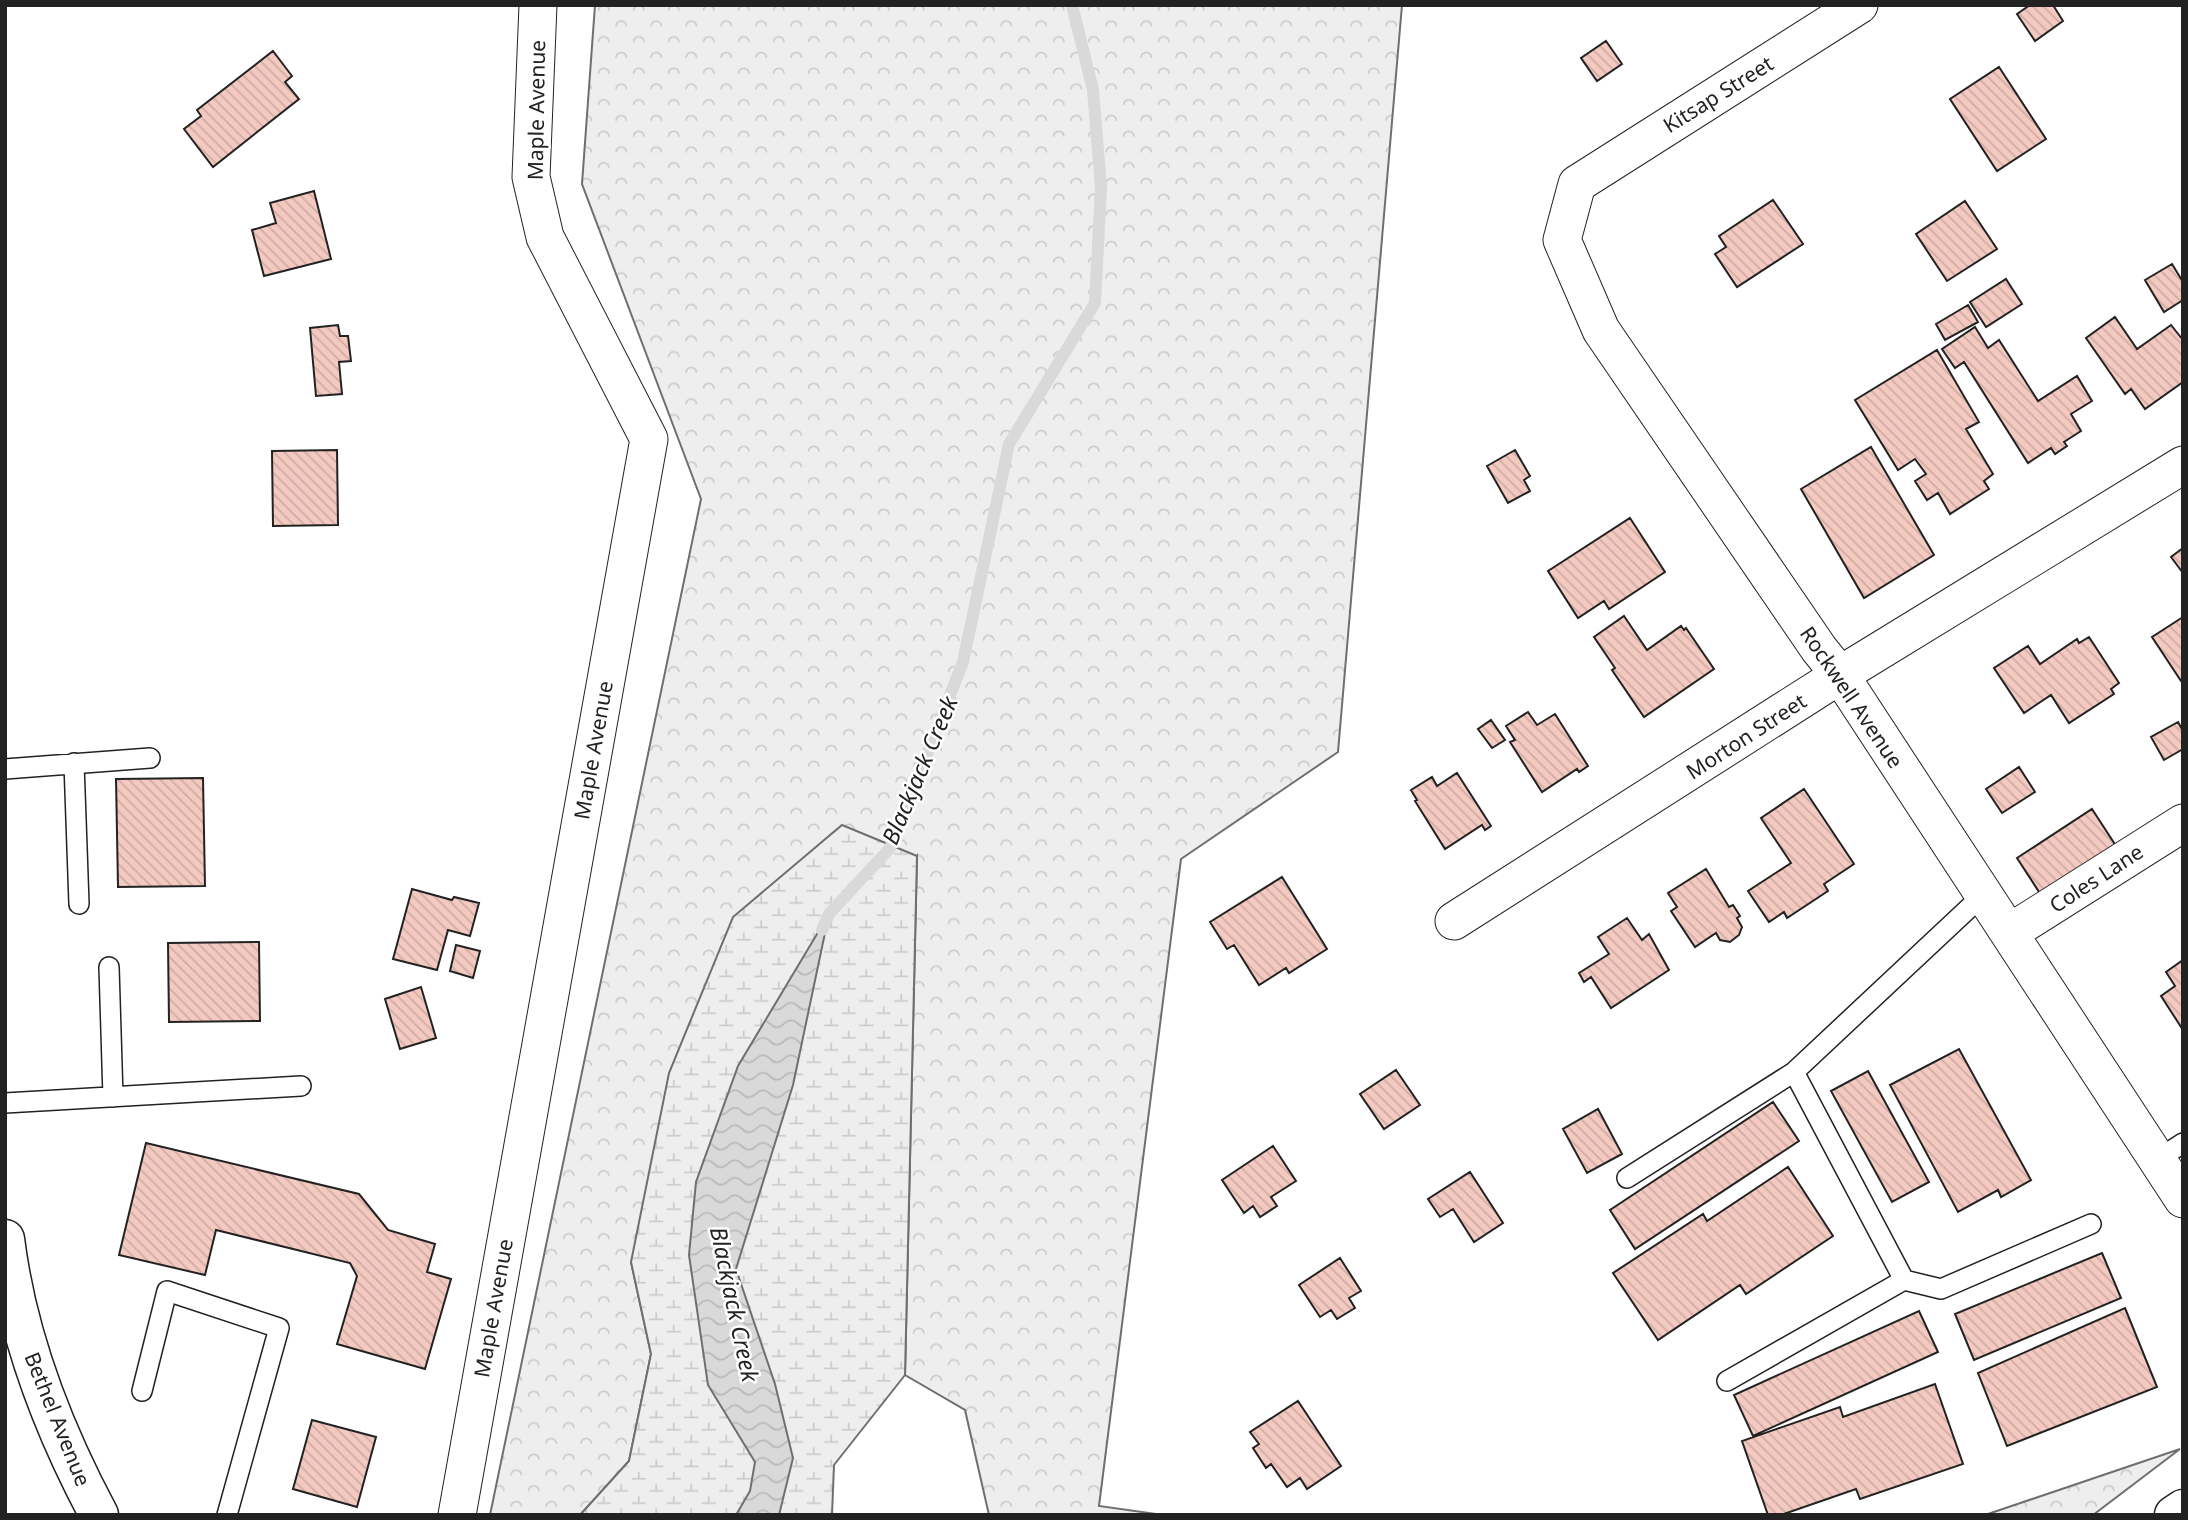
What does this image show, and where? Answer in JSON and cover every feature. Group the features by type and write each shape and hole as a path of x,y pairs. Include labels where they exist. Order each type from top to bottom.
{"main road":[{"name":"Bethel Avenue","path":"5,1239 19,1311 36,1376 80,1479 99,1515"},
{"path":"2174,1515 2183,1508"}],"street":[{"name":"Maple Avenue","path":"457,1515 649,439 545,237 531,177 538,5"},
{"name":"Kitsap Street","path":"1577,184 1859,5"},
{"name":"Rockwell Avenue","path":"1577,184 1562,240 1601,330 1819,649 1840,675 2009,933 2170,1151 2183,1199"},
{"name":"Morton Street","path":"1454,922 1840,675 2183,465"},
{"name":"Coles Lane","path":"2009,933 2183,823"}],"lane":[{"path":"5,769 150,758"},
{"path":"74,763 79,904"},
{"path":"1627,1178 1794,1072 1984,894"},
{"path":"109,967 113,1097"},
{"path":"1794,1072 1904,1280"},
{"path":"5,1103 301,1086"},
{"path":"1727,1381 1904,1280 1941,1289 2091,1224"},
{"path":"142,1391 167,1291 279,1328 227,1515"}],"green space":[{"path":"595,5 1402,5 1338,752 1181,859 1099,1506 1163,1515 989,1515 965,1410 905,1375 917,856 631,1262 651,1354 629,1461 580,1515 490,1515 701,499 582,184"},
{"path":"842,825 917,856 905,1375 834,1465 832,1515 580,1515 629,1461 651,1354 631,1262 669,1073 733,917"},
{"path":"2180,1449 2093,1515 1985,1515"}],"water":[{"path":"829,914 793,1085 736,1269 775,1384 793,1458 779,1515 736,1515 750,1491 755,1462 708,1385 689,1255 696,1182 738,1066"}],"building":[{"path":"2030,5 2053,5 2063,21 2035,41 2017,14"},
{"path":"1606,41 1622,64 1597,81 1581,58"},
{"path":"273,51 292,76 285,82 299,99 213,167 184,129 201,116 197,110"},
{"path":"1999,67 2046,139 1997,171 1950,99"},
{"path":"314,191 331,259 264,276 252,230 276,223 270,203"},
{"path":"1773,200 1803,244 1737,287 1715,254 1726,247 1719,236"},
{"path":"1965,201 1997,249 1947,281 1916,234"},
{"path":"2172,264 2183,282 2183,300 2164,312 2145,280"},
{"path":"2006,279 2022,304 1986,327 1970,302"},
{"path":"1968,305 1978,322 1945,340 1936,324"},
{"path":"2115,317 2137,349 2171,325 2183,340 2183,382 2145,409 2131,389 2125,394 2086,338"},
{"path":"338,325 340,336 348,336 351,361 339,362 342,394 316,396 310,328"},
{"path":"1975,327 1988,348 1999,340 2038,401 2077,376 2092,401 2071,414 2081,431 2064,442 2067,446 2055,454 2051,448 2028,463 1964,362 1955,368 1942,349"},
{"path":"1937,350 1979,422 1966,429 1993,474 1984,481 1989,489 1950,514 1938,493 1927,500 1915,481 1926,474 1915,459 1898,470 1855,400"},
{"path":"1871,447 1934,555 1864,598 1801,489"},
{"path":"337,450 338,525 273,526 272,451"},
{"path":"1515,450 1530,476 1524,480 1530,491 1508,503 1487,466"},
{"path":"1630,518 1665,572 1609,609 1604,601 1578,618 1548,571"},
{"path":"2183,548 2183,573 2171,557"},
{"path":"1624,616 1647,650 1681,626 1684,630 1686,628 1714,669 1644,717 1612,670 1615,668 1594,637"},
{"path":"2183,617 2183,680 2181,681 2152,637"},
{"path":"2089,637 2119,683 2111,689 2114,694 2069,723 2051,695 2024,713 1994,668 2028,646 2040,664 2077,639 2079,643"},
{"path":"1528,712 1537,725 1555,714 1588,766 1579,772 1577,769 1542,792 1510,742 1515,740 1506,726"},
{"path":"1491,720 1505,740 1492,748 1478,729"},
{"path":"2178,722 2183,731 2183,749 2164,760 2151,737"},
{"path":"2019,767 2035,792 2002,813 1986,789"},
{"path":"1457,773 1491,826 1485,830 1482,825 1445,849 1411,790 1432,777 1437,786"},
{"path":"203,778 205,886 118,887 116,779"},
{"path":"1804,789 1854,864 1824,884 1828,891 1787,918 1784,912 1769,922 1748,891 1791,863 1761,818"},
{"path":"2092,809 2118,849 2043,898 2017,858"},
{"path":"1706,869 1729,907 1733,905 1740,916 1737,918 1742,927 1739,935 1730,942 1720,940 1716,933 1695,947 1671,911 1677,907 1668,893"},
{"path":"1282,877 1327,949 1289,973 1286,968 1259,985 1234,945 1227,949 1210,922"},
{"path":"412,889 452,900 454,897 479,903 470,936 448,930 437,970 393,959"},
{"path":"1627,918 1642,940 1649,934 1669,970 1611,1008 1591,977 1584,982 1579,973 1609,954 1598,937"},
{"path":"259,942 260,1021 169,1022 168,943"},
{"path":"456,945 480,951 473,978 450,971"},
{"path":"2183,960 2183,1030 2161,996 2175,986 2166,972"},
{"path":"421,987 436,1038 400,1049 385,999"},
{"path":"1959,1049 2031,1180 2001,1197 1998,1190 1958,1212 1890,1085"},
{"path":"1396,1070 1420,1105 1384,1129 1360,1094"},
{"path":"1868,1071 1929,1182 1892,1202 1831,1091"},
{"path":"1773,1102 1799,1141 1635,1249 1610,1210"},
{"path":"1598,1109 1622,1154 1587,1173 1563,1129"},
{"path":"146,1143 359,1194 388,1230 435,1244 427,1272 451,1279 425,1369 337,1344 357,1276 350,1263 216,1230 205,1275 119,1255"},
{"path":"1273,1146 1296,1181 1271,1197 1277,1206 1260,1217 1253,1206 1244,1213 1222,1180"},
{"path":"1788,1167 1833,1236 1746,1294 1740,1285 1658,1340 1613,1273 1703,1214 1707,1221"},
{"path":"1470,1172 1503,1223 1474,1242 1453,1209 1440,1217 1428,1199"},
{"path":"2102,1253 2121,1298 1974,1360 1955,1314"},
{"path":"1340,1258 1361,1291 1349,1298 1355,1308 1337,1319 1331,1310 1320,1317 1299,1285"},
{"path":"2125,1308 2157,1387 2007,1446 1978,1373"},
{"path":"1919,1311 1938,1352 1753,1436 1734,1395"},
{"path":"1935,1384 1963,1464 1860,1499 1856,1489 1781,1515 1768,1515 1742,1441 1840,1407 1843,1417"},
{"path":"1298,1401 1341,1466 1307,1489 1300,1478 1287,1487 1271,1464 1266,1468 1253,1448 1259,1444 1250,1432"},
{"path":"312,1420 376,1437 357,1507 293,1489"}],"waterway":[{"name":"Blackjack Creek","path":"822,930 829,914 890,848 963,662 1009,444 1095,303 1101,187 1093,90 1072,5"}]}
